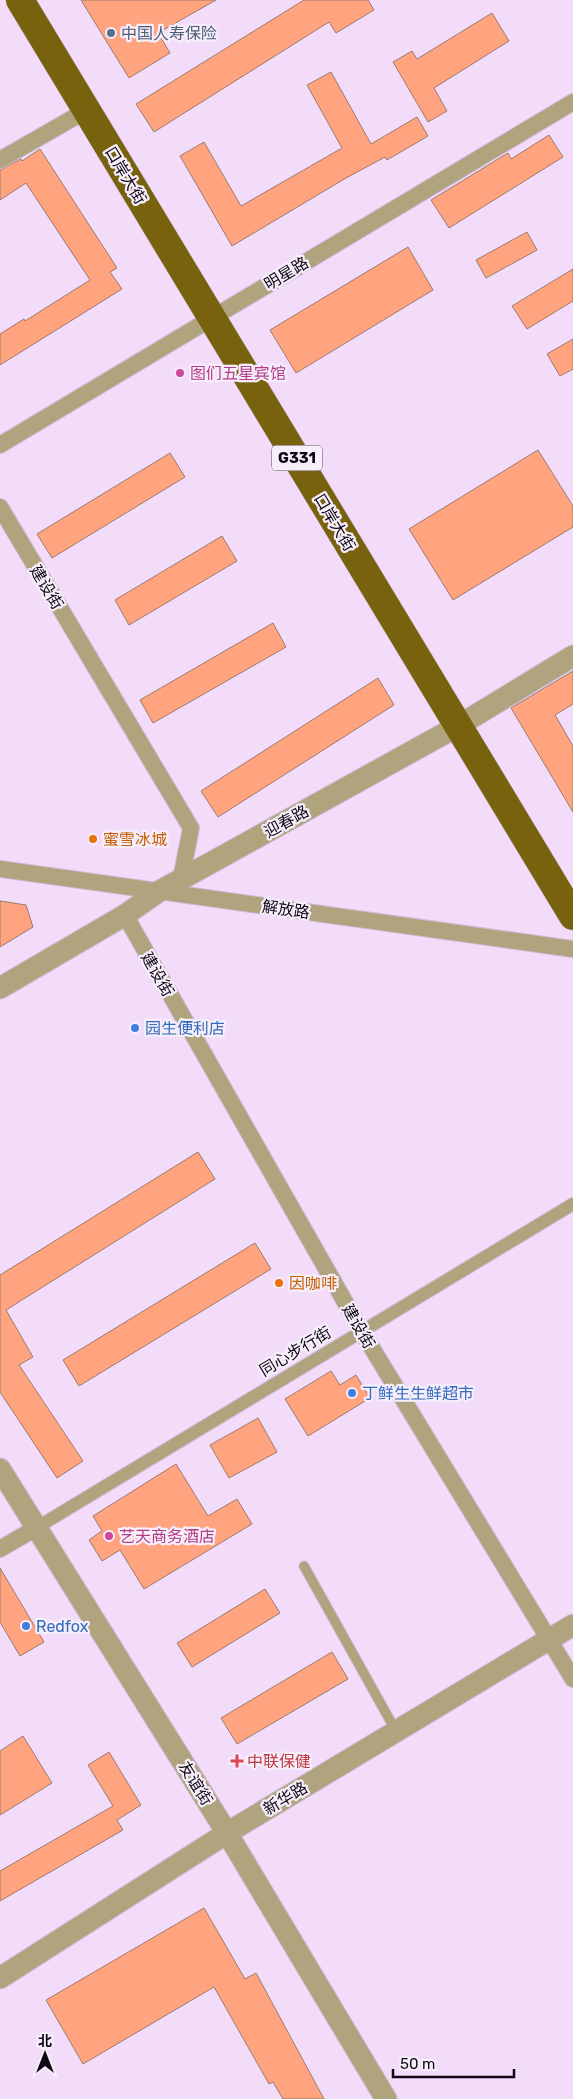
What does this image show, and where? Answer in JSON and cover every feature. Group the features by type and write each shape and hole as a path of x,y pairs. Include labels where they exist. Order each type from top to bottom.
{"highway":[{"name":"口岸大街","path":"20,0 573,916"}],"street":[{"name":"明星路","path":"0,445 573,102"},
{"path":"0,160 87,110"},
{"name":"建设街","path":"0,507 191,828 182,879"},
{"name":"迎春路","path":"0,988 125,915 158,892 458,726 573,656"},
{"name":"解放路","path":"0,869 573,949"},
{"name":"建设街","path":"125,915 361,1330 573,1679"},
{"name":"同心步行街","path":"36,1528 361,1330 573,1204"},
{"name":"友谊街","path":"0,1469 227,1833 386,2099"},
{"path":"0,1549 36,1528"},
{"name":"新华路","path":"1,1975 227,1833 573,1625"}],"lane":[{"path":"304,1566 396,1731"}],"building":[{"path":"81,0 216,0 158,33 170,53 129,78"},
{"path":"304,0 368,0 374,10 336,33 329,22 154,132 136,104"},
{"path":"492,13 509,41 434,88 447,111 428,122 393,62 412,51 417,59"},
{"path":"331,72 371,144 417,117 428,136 387,160 385,157 346,178 232,246 180,156 204,142 241,206 342,148 307,85"},
{"path":"549,135 563,157 449,228 431,200 508,153 511,159"},
{"path":"40,149 117,268 110,272 122,289 0,365 0,334 24,319 25,321 90,280 26,183 0,200 0,170 21,159 22,161"},
{"path":"527,232 537,250 486,278 476,260"},
{"path":"408,247 433,290 296,373 270,330"},
{"path":"573,269 573,301 527,329 512,306"},
{"path":"573,339 573,369 560,376 547,354"},
{"path":"538,450 573,506 573,527 453,600 409,529"},
{"path":"170,453 185,477 52,558 37,534"},
{"path":"222,536 237,561 129,625 115,600"},
{"path":"273,623 286,647 153,723 140,700"},
{"path":"573,671 573,704 555,715 573,746 573,812 511,708"},
{"path":"378,678 394,705 218,817 201,791"},
{"path":"0,901 26,905 33,927 0,947"},
{"path":"198,1152 215,1179 6,1310 33,1357 19,1365 83,1461 57,1478 0,1392 0,1275"},
{"path":"255,1243 271,1269 79,1386 63,1360"},
{"path":"331,1371 340,1385 356,1375 370,1398 308,1436 285,1399"},
{"path":"258,1418 277,1452 229,1478 210,1445"},
{"path":"176,1464 208,1516 237,1499 252,1524 144,1589 120,1550 102,1561 89,1540 102,1531 93,1516"},
{"path":"0,1568 44,1642 20,1656 0,1622"},
{"path":"265,1589 280,1613 192,1667 177,1643"},
{"path":"332,1652 348,1679 237,1744 221,1718"},
{"path":"23,1736 52,1783 0,1815 0,1751"},
{"path":"109,1752 141,1805 117,1820 123,1830 0,1901 0,1871 113,1806 88,1765"},
{"path":"204,1908 245,1979 256,1973 324,2099 283,2099 273,2082 269,2084 214,1987 83,2064 46,2000"}],"place":[{"name":"中国人寿保险","path":"111,33"},
{"name":"图们五星宾馆","path":"180,373"},
{"name":"蜜雪冰城","path":"93,839"},
{"name":"园生便利店","path":"135,1028"},
{"name":"因咖啡","path":"279,1283"},
{"name":"丁鲜生生鲜超市","path":"352,1393"},
{"name":"艺天商务酒店","path":"109,1536"},
{"name":"Redfox","path":"26,1626"},
{"name":"中联保健","path":"237,1761"}]}
